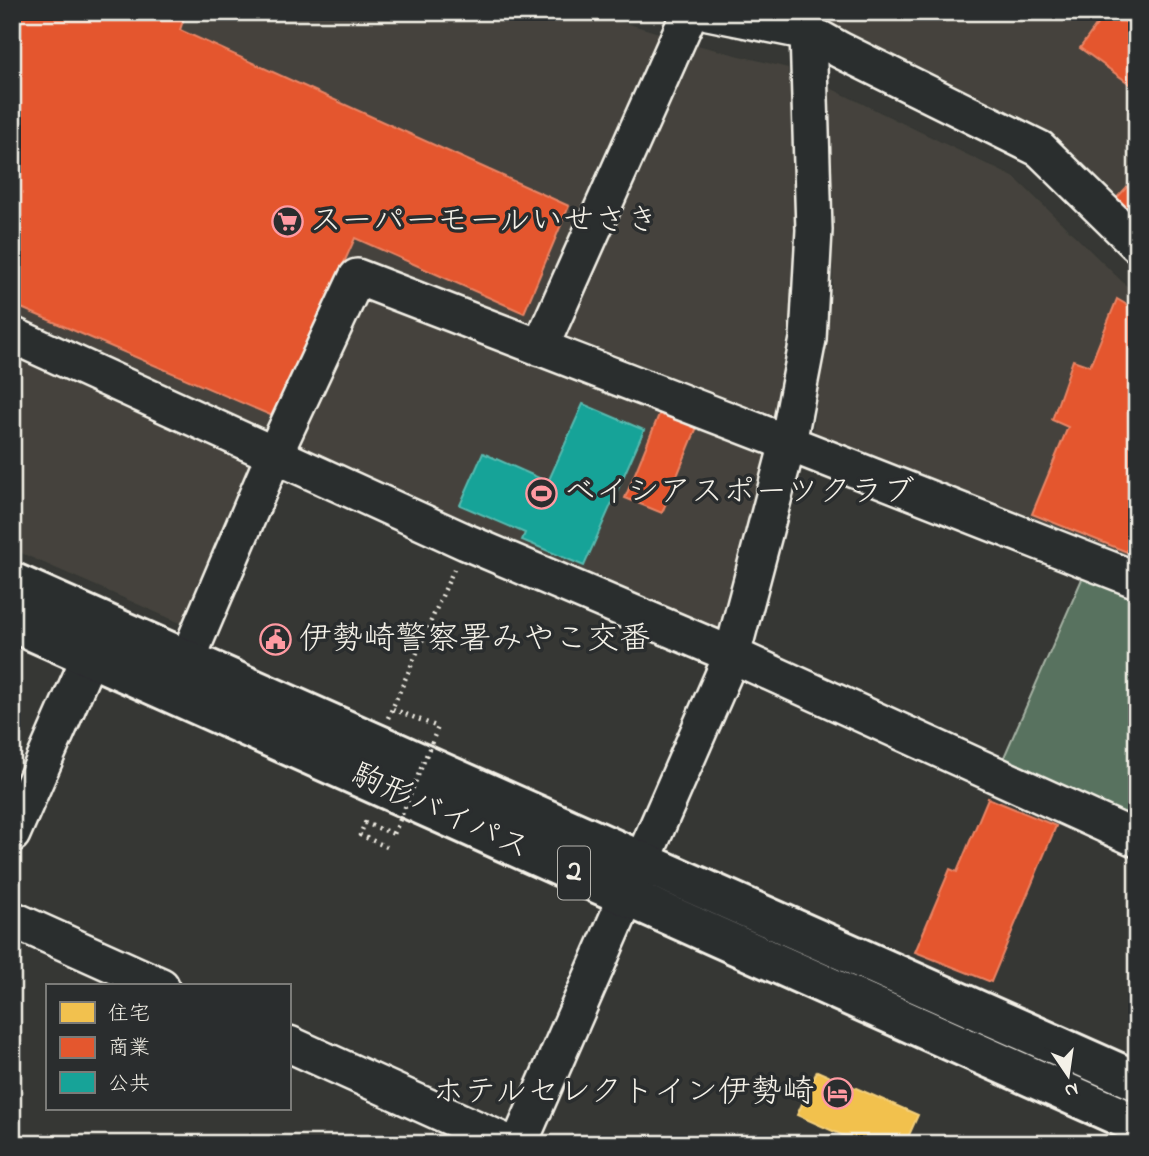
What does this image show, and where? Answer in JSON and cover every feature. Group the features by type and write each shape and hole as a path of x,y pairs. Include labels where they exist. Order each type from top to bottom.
{"main road":[{"name":"駒形バイパス","path":"12,582 1137,1081"},
{"name":"駒形バイパス","path":"12,622 1137,1124"}],"street":[{"path":"540,348 690,12"},
{"path":"708,12 806,22 839,50 1040,149 1137,244"},
{"path":"519,1144 732,655 788,443 808,339 814,230 806,22"},
{"path":"187,660 274,455 357,277 1137,580"},
{"path":"12,335 466,542 732,655 1137,839"},
{"path":"12,834 90,656"},
{"path":"12,919 157,984"},
{"path":"290,1044 510,1144"}],"path":[{"path":"387,847 360,835 365,823 394,834 438,727 393,709 466,542"}],"shaded area":[{"name":"スーパーモールいせさき","path":"12,12 588,12 666,35 537,327 525,331 350,264 273,435 12,322"},
{"path":"830,12 1126,12 1137,19 1137,229 833,34"},
{"path":"689,43 788,68 795,131 794,244 790,317 773,423 557,336"},
{"path":"830,88 1015,178 1137,296 1137,568 823,445 813,429 833,282"},
{"path":"374,294 762,448 767,455 718,633 300,457 294,441 359,301"},
{"path":"12,345 261,461 185,625 12,549"}],"green space":[{"path":"1085,572 1137,593 1137,827 1001,764"}],"building: 住宅":[{"name":"ホテルセレクトイン伊勢崎","path":"817,1071 918,1115 905,1144 862,1144 797,1115"}],"building: 商業":[{"name":"スーパーモールいせさき","path":"12,12 180,12 185,15 180,30 569,206 524,313 355,238 275,417 12,304"},
{"path":"1106,12 1112,12 1137,30 1137,89 1080,48"},
{"path":"1137,176 1137,226 1112,203"},
{"path":"1117,299 1137,313 1137,556 1032,514 1068,427 1052,420 1073,360 1090,366"},
{"path":"660,412 697,427 662,513 625,498"},
{"path":"988,798 1056,826 991,982 915,952 950,869 957,872"}],"building: 公共":[{"name":"ベイシアスポーツクラブ","path":"583,404 644,430 584,566 522,540 525,533 460,505 483,453 548,482"}],"place":[{"name":"スーパーモールいせさき","path":"287,222"},
{"name":"ベイシアスポーツクラブ","path":"541,493"},
{"name":"伊勢崎警察署みやこ交番","path":"276,640"},
{"name":"ホテルセレクトイン伊勢崎","path":"837,1093"}]}
